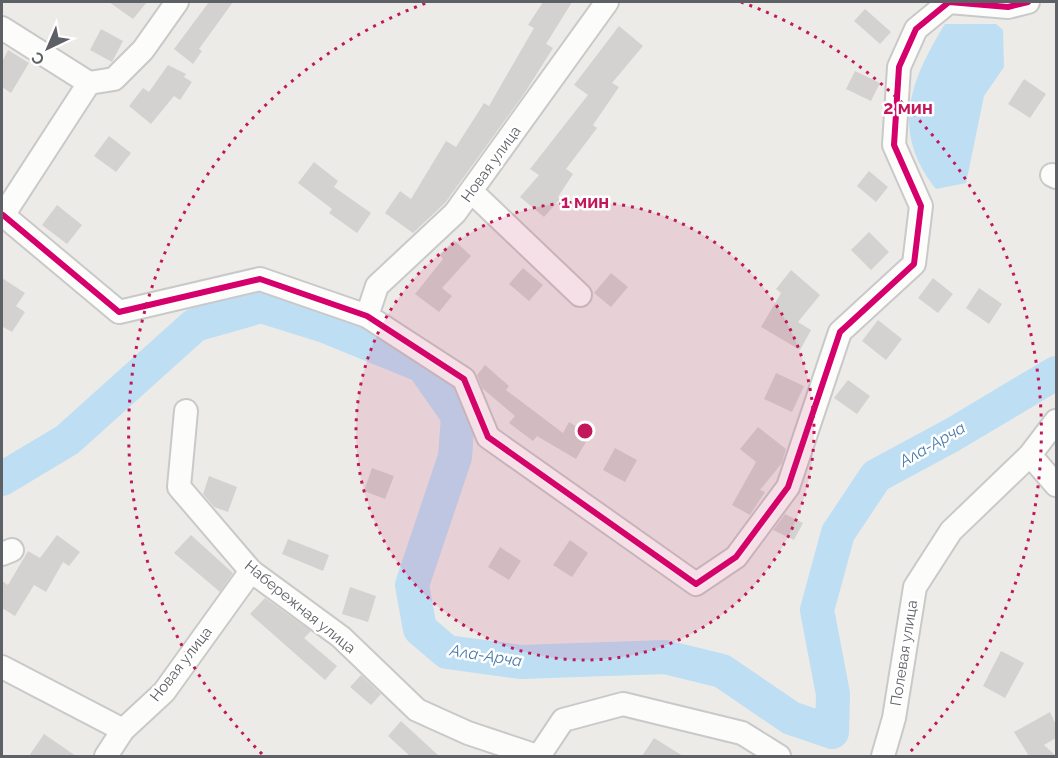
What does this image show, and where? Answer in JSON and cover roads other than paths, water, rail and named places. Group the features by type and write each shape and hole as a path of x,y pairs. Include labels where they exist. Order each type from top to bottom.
{"street":[{"path":"2,28 89,83 114,80 143,50 177,2"},
{"name":"Новая улица","path":"367,316 377,286 455,213 607,2"},
{"path":"89,83 2,216 119,312 260,279 367,316 464,378 488,437 696,584 736,557 788,487 840,332 914,264 921,206 894,145 899,67 916,29 949,2 1008,7 1028,2"},
{"path":"471,191 580,295"},
{"name":"Набережная улица","path":"186,411 179,487 251,570 341,637 417,710 468,733 538,756 562,720 623,704 742,734 779,756"},
{"name":"Полевая улица","path":"883,756 894,718 915,587 951,531 1030,455 1056,422"},
{"path":"1030,455 1056,485"},
{"name":"Новая улица","path":"106,756 123,730 164,692 251,570"},
{"path":"2,667 123,730"}],"water":[{"path":"945,24 996,24 1003,30 1004,67 984,96 966,183 936,189 922,168 913,147 909,126 910,106 922,66"}],"waterway":[{"name":"Ала-Арча","path":"2,479 67,440 195,325 261,306 325,326 423,366 458,416 455,457 412,585 420,629 447,652 521,662 665,657 722,671 791,718 832,732 833,694 817,610 838,533 876,476 952,435 1056,373"}]}
